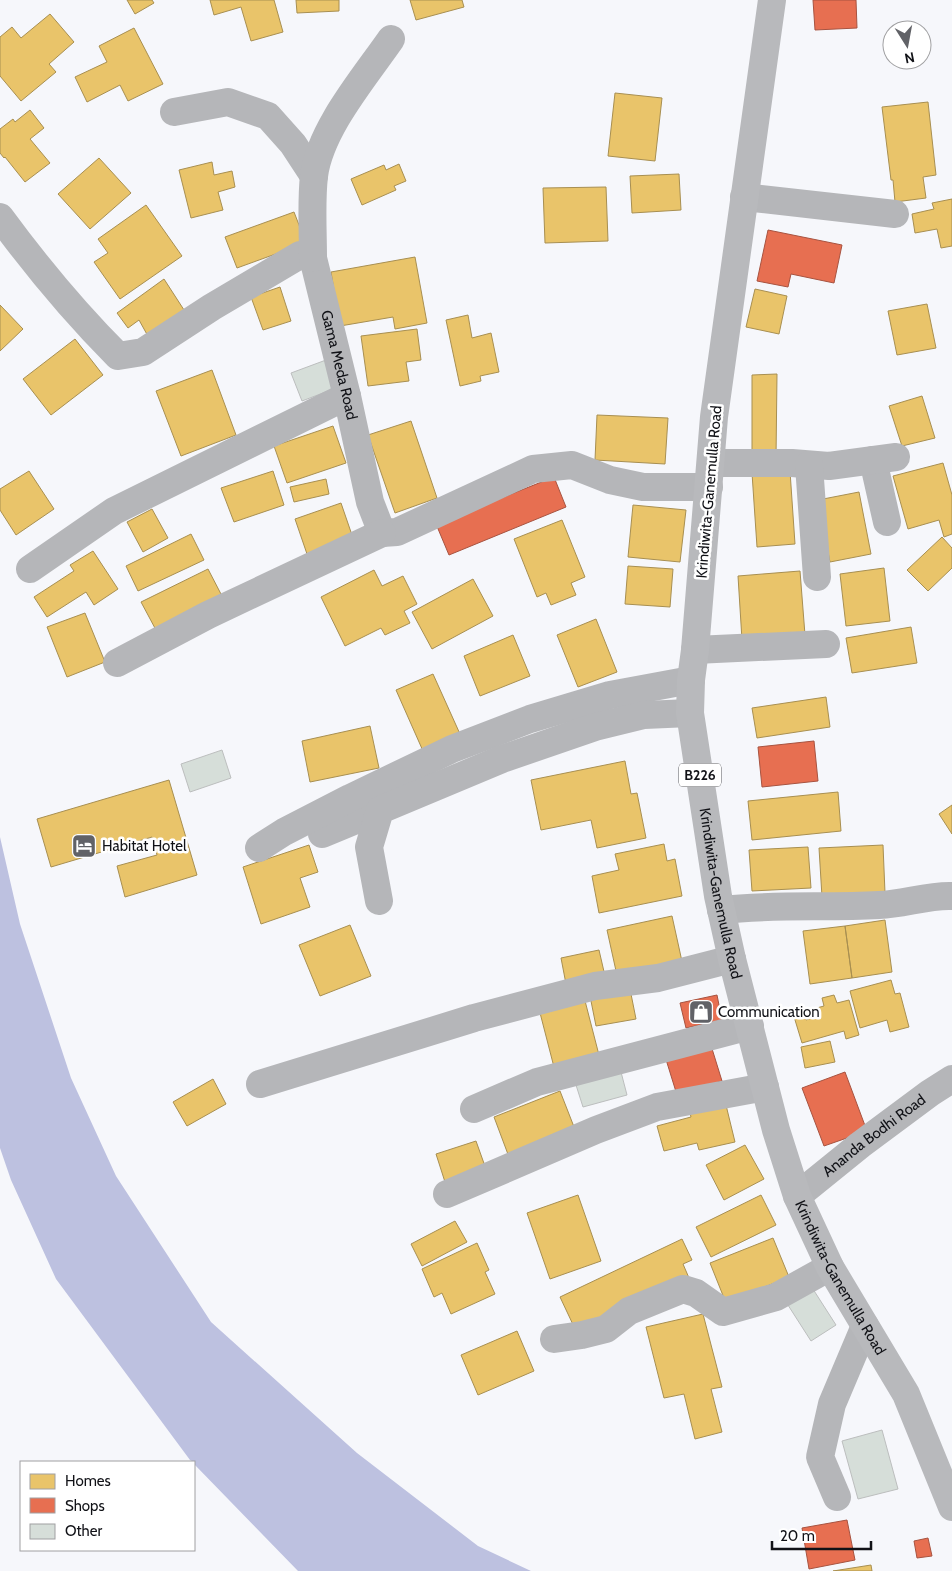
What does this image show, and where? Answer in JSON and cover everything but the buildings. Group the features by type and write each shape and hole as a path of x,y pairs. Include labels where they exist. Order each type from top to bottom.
{"main road":[{"name":"Krindiwita-Ganemulla Road","path":"772,0 714,417 695,650 690,680 690,713 718,896 732,960 776,1130 797,1196 830,1267 906,1394 952,1507"}],"street":[{"name":"Gama Meda Road","path":"382,532 370,502 347,396 313,258 314,176 322,148 340,112 391,39"},
{"path":"174,112 228,102 268,116 293,144 314,176"},
{"path":"744,197 895,214"},
{"path":"0,216 27,254 94,332 118,356 143,352 212,307 300,255 313,258"},
{"path":"30,569 114,511 347,396"},
{"path":"117,663 208,615 382,532 397,532 533,469 572,466 610,480 642,487 792,463 829,466 884,459 887,522"},
{"path":"809,464 817,577"},
{"path":"695,650 826,644"},
{"path":"259,848 284,832 350,798 452,749 530,718 610,695 690,680"},
{"path":"322,834 502,759 595,727 644,715 690,713"},
{"path":"379,901 369,847 380,810"},
{"path":"721,910 757,906 827,907 882,905 952,896"},
{"path":"260,1084 483,1016 595,986 658,978 732,960"},
{"path":"474,1109 537,1082 750,1026"},
{"name":"Ananda Bodhi Road","path":"797,1196 930,1093 952,1079"},
{"path":"447,1194 596,1130 657,1107 765,1087"},
{"path":"554,1339 606,1329 629,1311 683,1289 696,1293 723,1312 747,1306 776,1297 830,1267"},
{"path":"837,1497 820,1457 832,1404 865,1326"}],"water":[{"path":"0,837 20,924 71,1078 116,1176 211,1322 357,1453 478,1546 531,1571 298,1571 195,1465 195,1461 190,1460 56,1279 11,1180 0,1148"}],"place":[{"name":"Habitat Hotel","path":"84,846"},
{"name":"Communication","path":"701,1012"}]}
